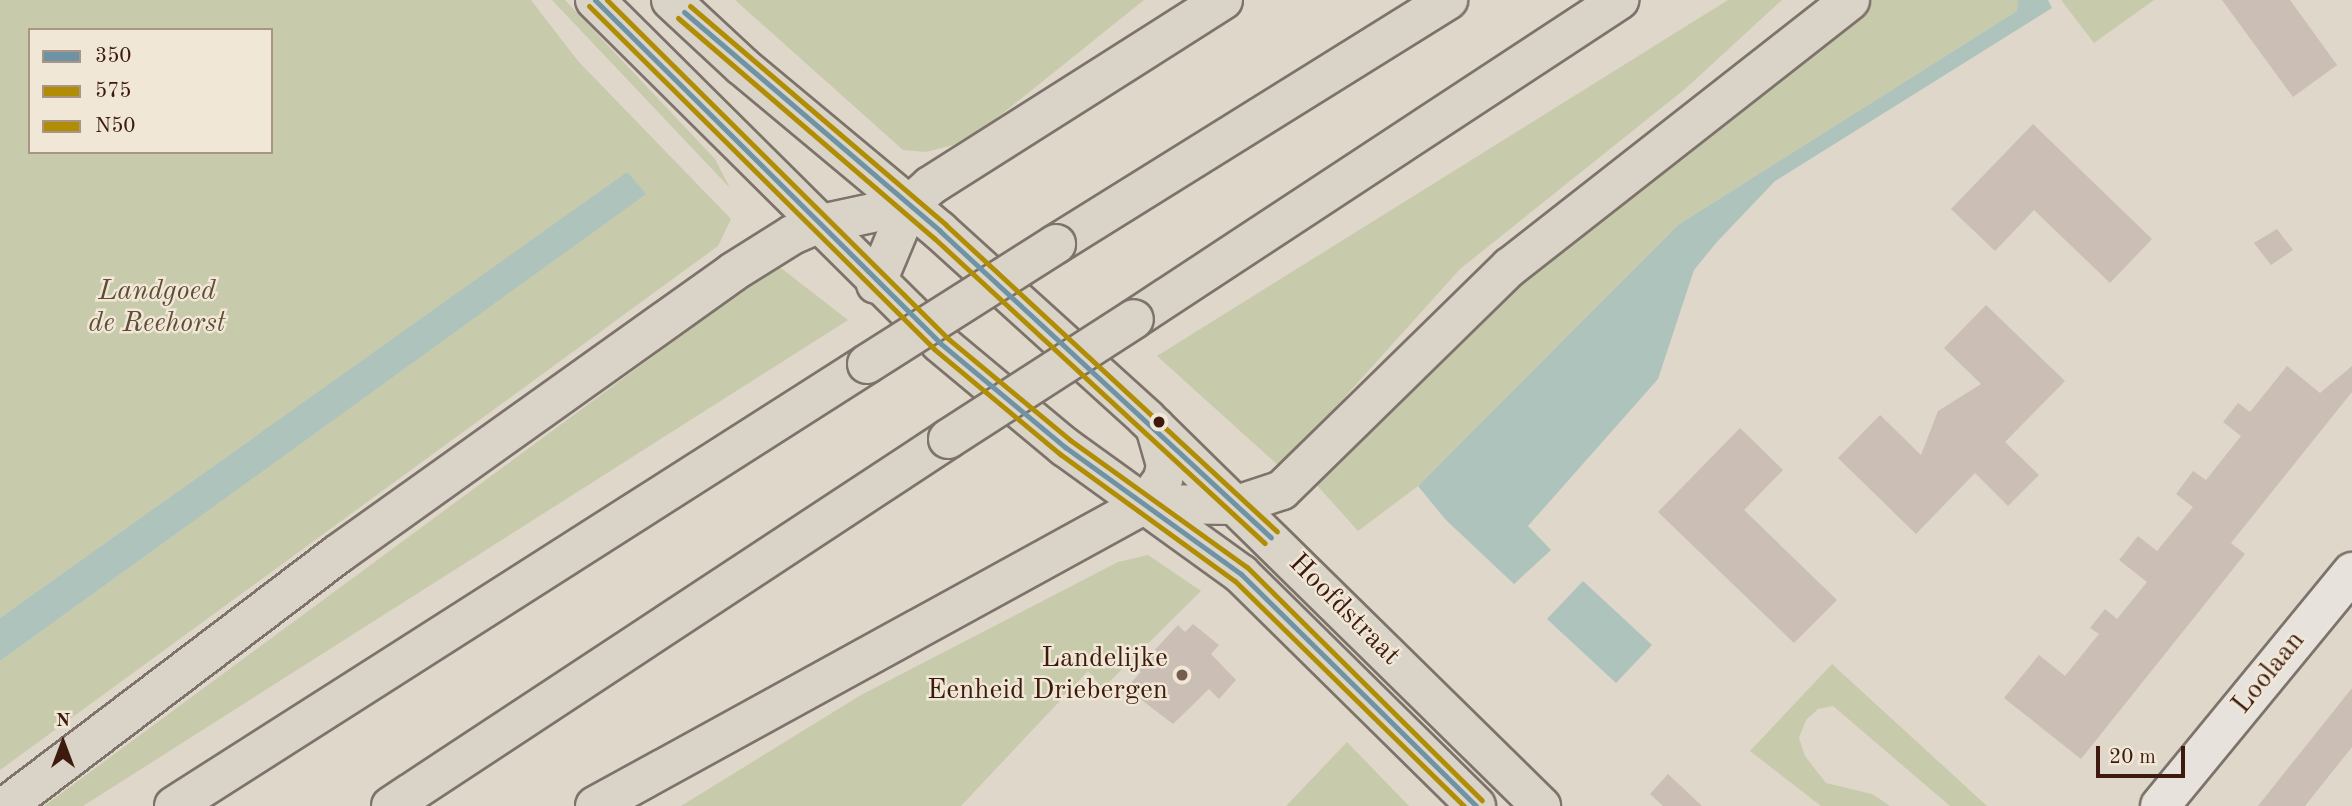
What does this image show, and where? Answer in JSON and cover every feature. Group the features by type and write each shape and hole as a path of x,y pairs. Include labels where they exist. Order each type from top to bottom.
{"main road":[{"name":"Hoofdstraat","path":"595,0 876,284 988,386 1241,574 1476,806"},
{"name":"Hoofdstraat","path":"671,0 742,66 909,205 1154,426 1250,517 1542,806"},
{"path":"876,284 909,205 937,181 1223,0"},
{"path":"174,806 1056,244 1448,0"},
{"path":"391,806 1619,0"},
{"path":"1145,504 1250,517 1282,490 1510,267 1850,0"},
{"path":"6,806 552,398 733,272 792,235 816,226 909,205"},
{"path":"595,806 1145,504 1163,479 1166,465 1154,426"}],"street":[{"name":"Loolaan","path":"2160,806 2352,572"}],"green space":[{"name":"Landgoed de Reehorst","path":"0,0 531,0 578,61 731,219 718,246 0,770 0,661 645,194 626,173 0,618"},
{"path":"552,0 565,0 715,159 730,188"},
{"path":"735,0 1144,0 987,126 953,145 926,152 903,150"},
{"path":"1728,0 1782,0 1685,89 1460,269 1281,468 1157,356"},
{"path":"1871,0 2020,0 2017,11 1678,225 1418,486 1358,531 1314,482 1456,335"},
{"path":"2061,0 2154,0 2094,43"},
{"path":"777,265 848,320 83,806 44,806"},
{"path":"1148,555 1201,591 1103,688 1088,671 961,806 681,806 861,695 1118,562"},
{"path":"1832,664 1987,806 1950,806 1833,706 1818,709 1806,720 1799,738 1805,756 1826,783 1872,794 1890,806 1821,806 1750,751"},
{"path":"1347,742 1409,806 1286,806"}],"water":[{"path":"2018,0 2048,0 2052,8 1775,181 1716,243 1694,270 1658,379 1528,526 1551,550 1514,584 1446,520 1418,486 1678,225 2017,11"},
{"path":"627,172 646,194 0,661 0,618"},
{"path":"1583,581 1652,645 1616,683 1547,619"}],"building":[{"path":"2222,0 2290,0 2337,65 2293,97"},
{"path":"2033,124 2152,239 2110,283 2034,210 1995,251 1951,209"},
{"path":"2277,229 2293,250 2271,265 2254,243"},
{"path":"1986,305 2065,381 2005,442 2039,475 2008,506 1975,473 1916,534 1838,458 1880,415 1921,455 1938,411 1981,384 1944,348"},
{"path":"2287,366 2320,393 2352,366 2352,392 2231,543 2245,554 2081,759 2004,698 2039,655 2065,676 2099,634 2090,628 2105,609 2117,619 2147,582 2119,560 2138,536 2157,551 2193,507 2176,494 2193,471 2206,480 2241,436 2223,422 2238,403 2250,412"},
{"path":"1740,428 1783,470 1744,510 1837,600 1794,643 1658,512"},
{"path":"1193,624 1219,645 1211,654 1236,680 1219,699 1209,689 1173,724 1126,688 1141,672 1137,669 1178,625 1185,632"},
{"path":"2352,688 2352,747 2305,806 2258,806"},
{"path":"1668,774 1702,806 1663,806 1650,794"}],"transit line":[{"name":"350","path":"595,0 940,343 1065,447 1241,574 1476,806"},
{"name":"N50","path":"607,0 946,337 1070,440 1247,567 1482,800"},
{"name":"575","path":"589,6 934,349 1060,454 1235,581 1464,806"},
{"name":"N50","path":"690,6 946,225 1277,531"},
{"name":"350","path":"684,12 940,231 1271,537"},
{"name":"575","path":"678,18 934,238 1265,543"}],"place":[{"name":"Landelijke Eenheid Driebergen","path":"1182,675"}]}
